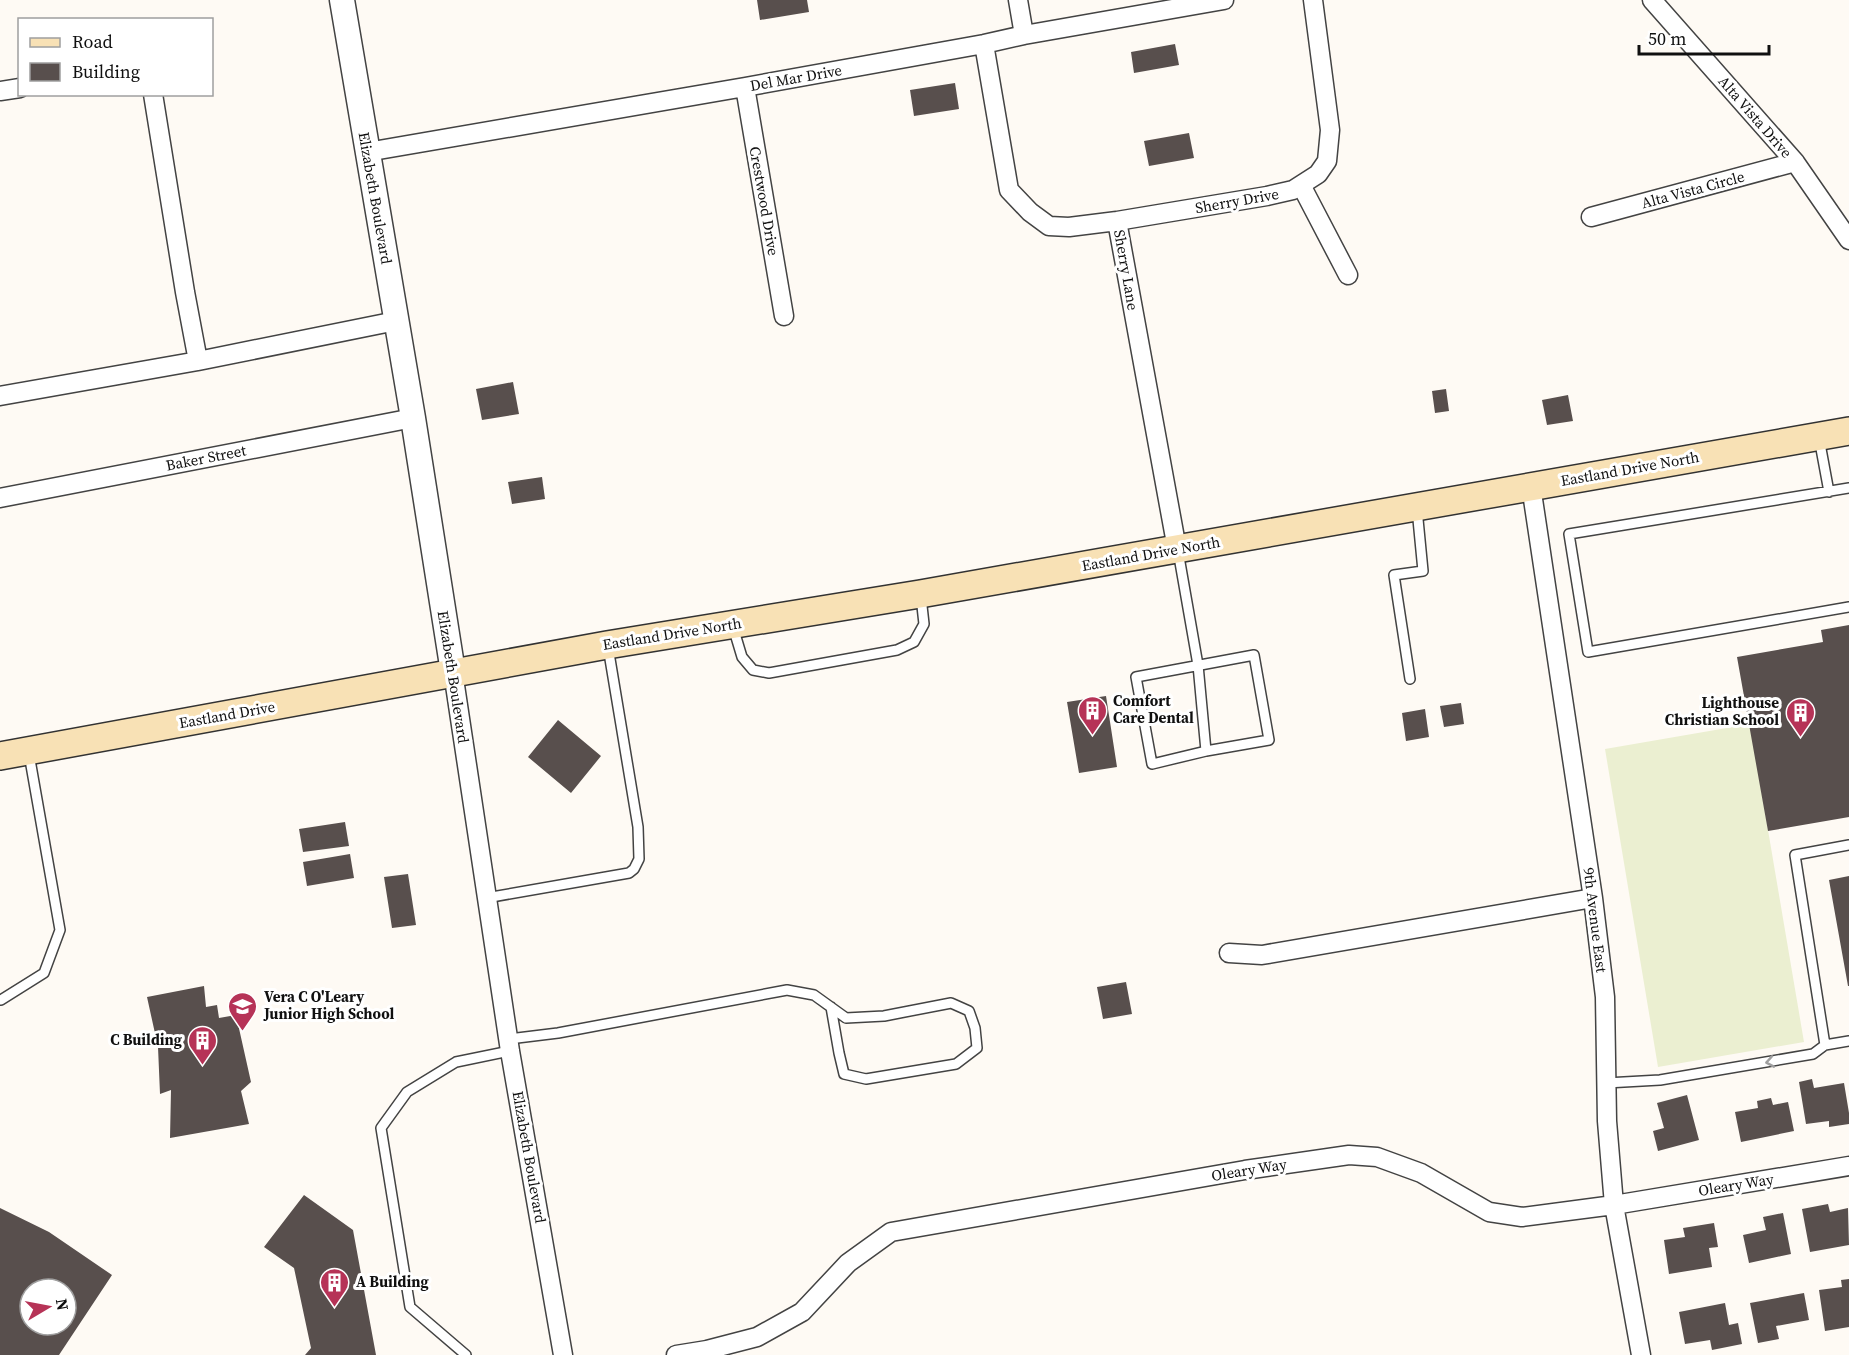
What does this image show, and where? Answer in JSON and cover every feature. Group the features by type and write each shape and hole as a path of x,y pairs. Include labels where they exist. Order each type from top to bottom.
{"main road":[{"name":"Eastland Drive North","path":"453,672 920,594 1849,431"},
{"name":"Eastland Drive","path":"0,756 453,672"}],"street":[{"name":"Elizabeth Boulevard","path":"342,0 413,418 486,898 563,1355"},
{"path":"1018,0 1024,35"},
{"name":"Del Mar Drive","path":"367,152 745,87 1224,0"},
{"name":"Sherry Drive","path":"1117,221 1293,190 1318,174 1327,161 1330,130 1313,0"},
{"name":"Alta Vista Drive","path":"1652,0 1795,162 1849,240"},
{"name":"Sherry Lane","path":"984,44 1009,190 1030,212 1049,226 1069,227 1117,221 1177,549"},
{"name":"Crestwood Drive","path":"745,87 784,316"},
{"path":"0,91 18,88"},
{"path":"153,96 198,361"},
{"name":"Alta Vista Circle","path":"1591,217 1795,162"},
{"path":"1301,185 1348,275"},
{"path":"0,396 198,361 396,321"},
{"name":"Baker Street","path":"0,498 413,418"},
{"name":"9th Avenue East","path":"1532,486 1593,898 1605,997 1607,1121 1614,1205 1641,1355"},
{"path":"1229,953 1262,955 1593,898"},
{"name":"Oleary Way","path":"676,1355 707,1350 757,1337 802,1312 848,1263 891,1232 1245,1170 1349,1155 1377,1157 1421,1173 1489,1212 1522,1217 1614,1205 1849,1166"}],"lane":[{"path":"1819,436 1829,492"},
{"path":"1849,488 1569,534 1588,652 1849,607"},
{"path":"1410,679 1394,575 1423,571 1416,506"},
{"path":"1177,549 1198,665 1206,751"},
{"path":"733,625 742,657 753,670 769,673 897,650 914,642 924,624 920,594"},
{"path":"486,898 628,873 634,869 639,858 638,827 607,645"},
{"path":"1254,655 1269,740 1206,751 1152,764 1136,677 1254,655"},
{"path":"1,1000 44,973 60,930 28,752"},
{"path":"1825,1046 1795,855 1849,845"},
{"path":"465,1355 410,1307 381,1128 407,1092 456,1062 510,1045 558,1033 787,990 814,995 831,1007 846,1018 884,1016 951,1003 969,1011 975,1028 976,1048 956,1064 866,1079 844,1074 831,1007"},
{"path":"1606,1083 1660,1080 1812,1054 1825,1046 1849,1041"}],"green space":[{"path":"1750,724 1804,1042 1658,1067 1605,749"}],"building":[{"path":"757,0 807,0 809,12 760,20"},
{"path":"1175,44 1179,65 1134,73 1131,52"},
{"path":"955,83 959,109 914,116 910,90"},
{"path":"1189,133 1194,158 1149,166 1144,141"},
{"path":"513,382 519,414 482,420 476,389"},
{"path":"1446,389 1449,411 1435,413 1432,391"},
{"path":"1568,395 1573,421 1547,425 1542,400"},
{"path":"542,477 545,499 512,504 508,482"},
{"name":"Lighthouse Christian School","path":"1849,625 1849,817 1768,831 1737,657 1823,642 1821,630"},
{"name":"Comfort Care Dental","path":"1106,696 1117,767 1079,773 1067,702"},
{"path":"1461,703 1464,724 1444,727 1440,706"},
{"path":"1425,709 1429,737 1406,741 1402,713"},
{"path":"558,720 601,756 571,793 528,757"},
{"path":"345,822 349,846 303,852 299,829"},
{"path":"350,854 354,878 307,886 303,862"},
{"path":"408,874 416,925 392,928 384,877"},
{"path":"1849,876 1849,986 1848,986 1829,880"},
{"path":"1126,982 1132,1014 1103,1019 1097,987"},
{"name":"C Building","path":"204,986 206,1007 217,1005 219,1018 236,1015 251,1082 241,1091 249,1124 170,1138 171,1090 160,1094 158,1047 147,997"},
{"path":"1812,1079 1814,1088 1844,1083 1849,1124 1829,1127 1829,1121 1806,1124 1799,1082"},
{"path":"1687,1095 1699,1140 1658,1151 1653,1131 1664,1128 1657,1103"},
{"path":"1771,1098 1773,1105 1788,1102 1794,1131 1741,1142 1735,1112 1758,1108 1757,1101"},
{"name":"A Building","path":"304,1195 353,1230 376,1355 305,1355 311,1348 294,1268 264,1247"},
{"path":"1828,1204 1830,1212 1848,1208 1849,1245 1810,1252 1802,1209"},
{"path":"0,1208 49,1232 112,1275 78,1326 78,1277 18,1277 18,1337 71,1337 59,1355 0,1355"},
{"path":"1783,1213 1791,1254 1749,1263 1743,1235 1766,1230 1763,1217"},
{"path":"1714,1223 1718,1247 1709,1248 1712,1267 1669,1274 1664,1240 1685,1237 1683,1228"},
{"path":"1849,1279 1849,1327 1825,1331 1819,1290 1842,1287 1841,1280"},
{"path":"1804,1293 1809,1320 1776,1326 1779,1339 1758,1343 1750,1303"},
{"path":"1725,1303 1729,1325 1738,1323 1742,1344 1712,1350 1710,1340 1685,1344 1679,1312"}],"place":[{"name":"Comfort Care Dental","path":"1092,736"},
{"name":"Lighthouse Christian School","path":"1800,738"},
{"name":"Vera C O'Leary Junior High School","path":"243,1032"},
{"name":"C Building","path":"203,1066"},
{"name":"A Building","path":"335,1308"}]}
